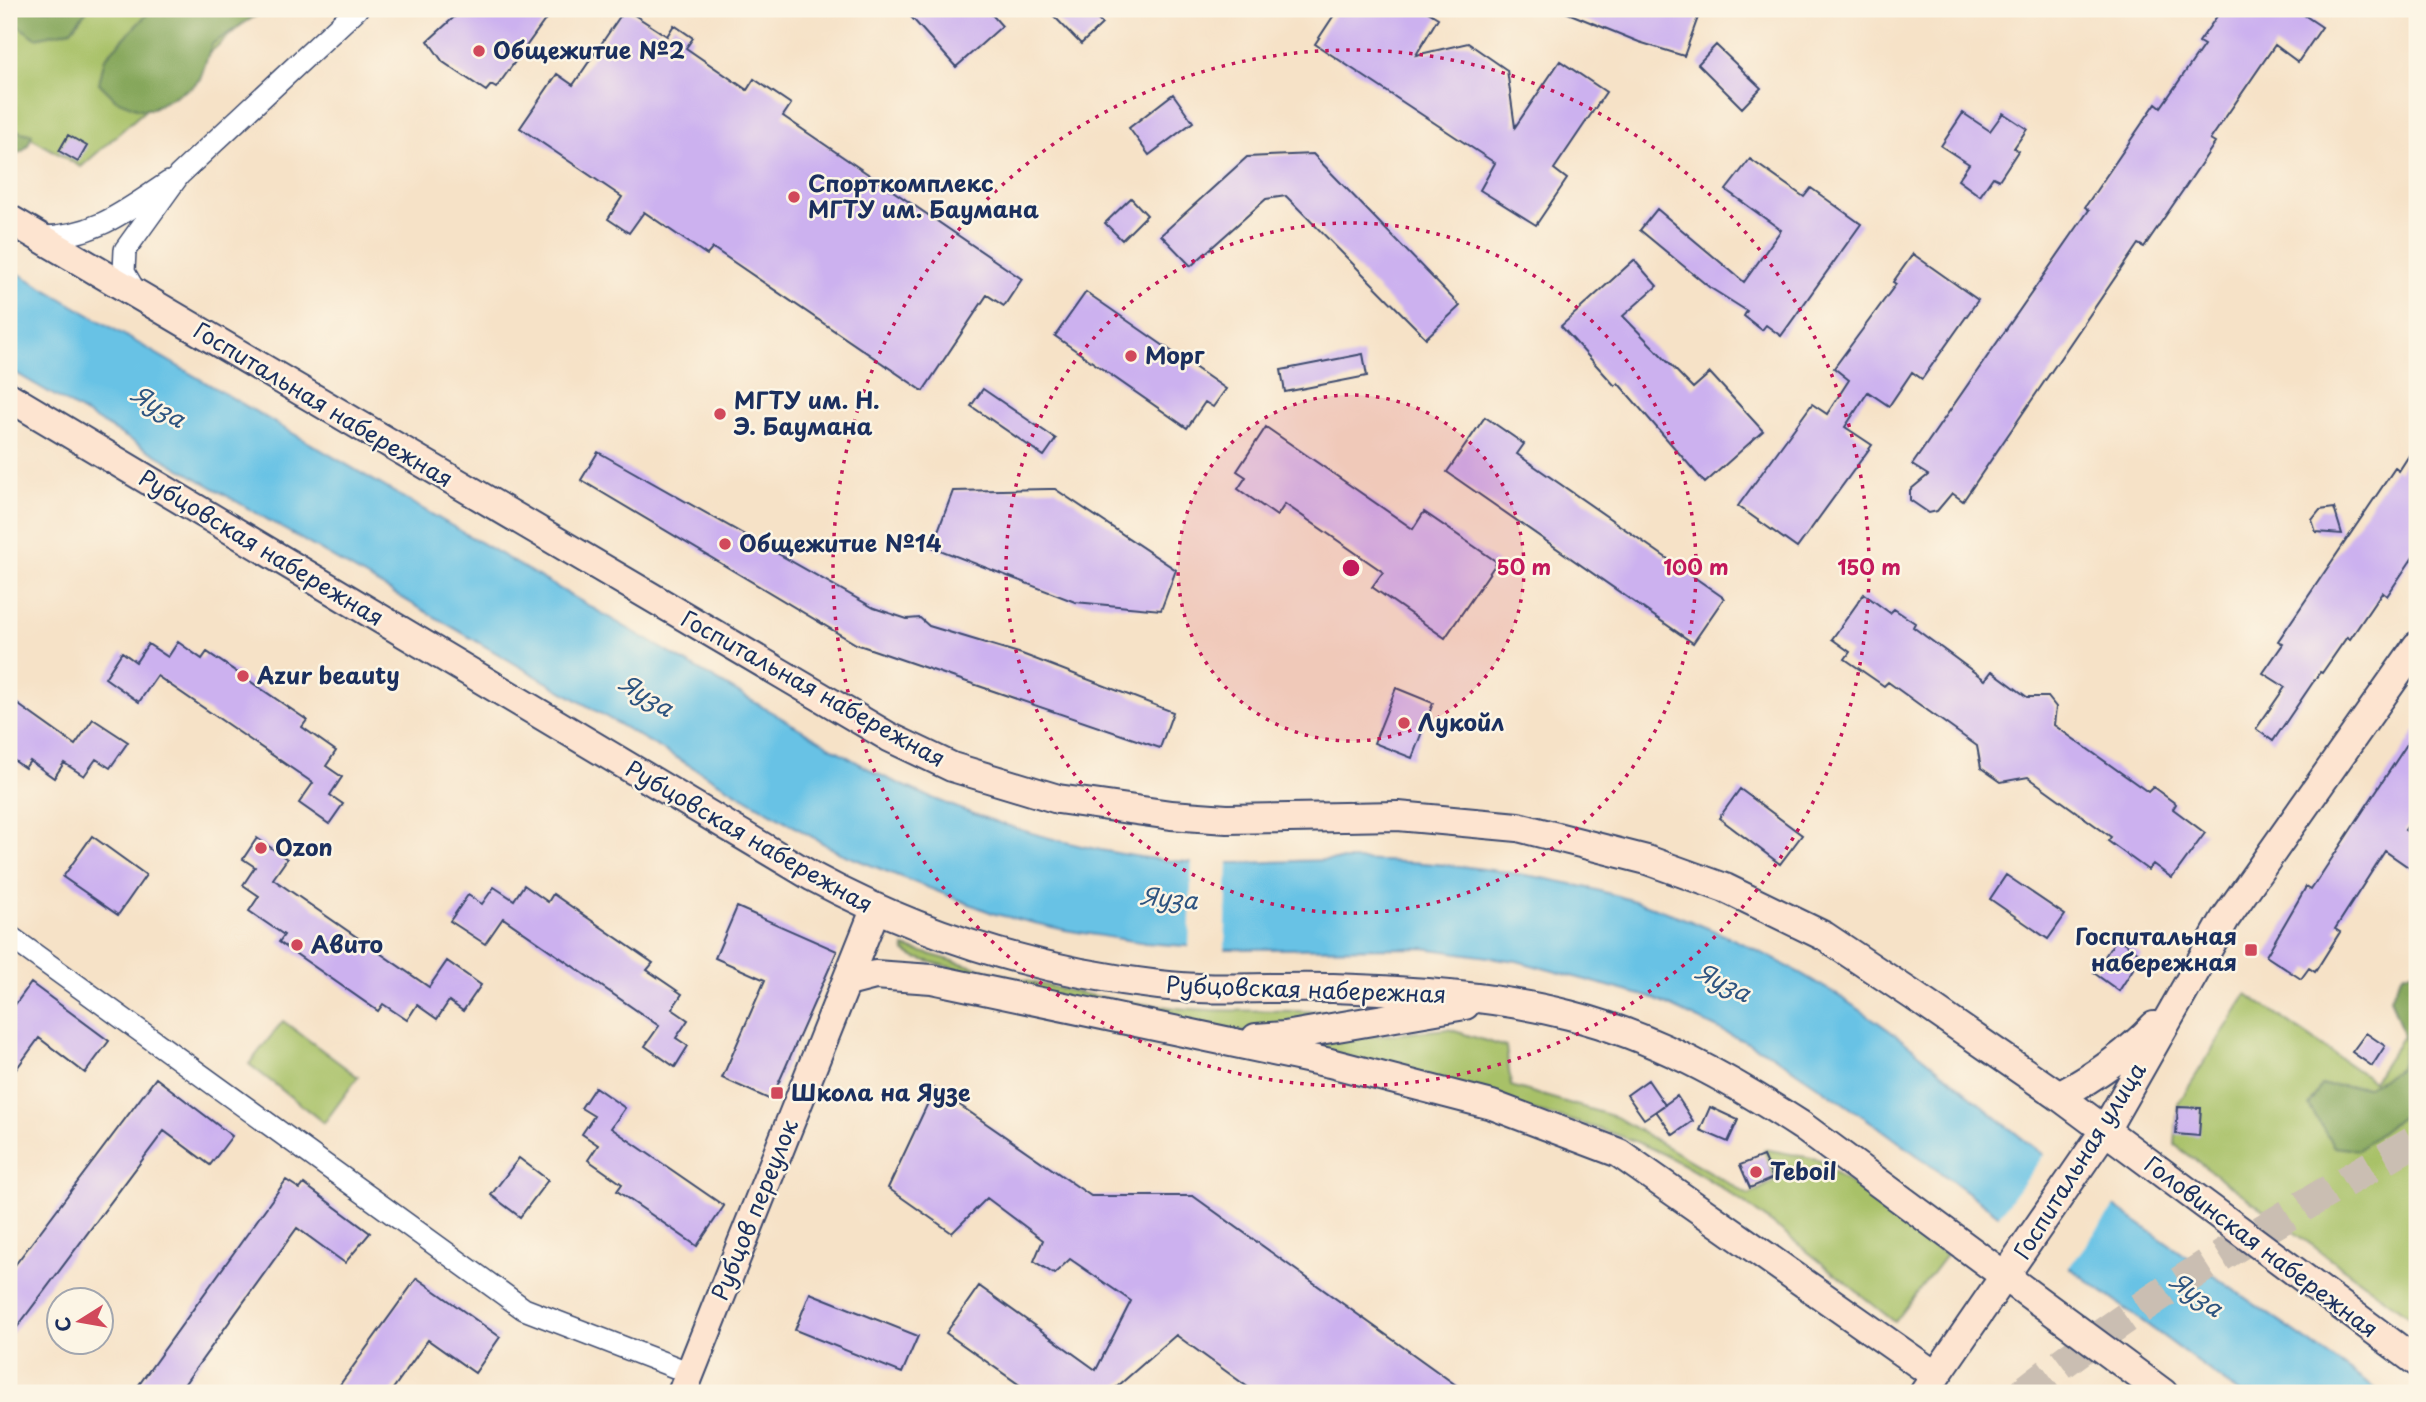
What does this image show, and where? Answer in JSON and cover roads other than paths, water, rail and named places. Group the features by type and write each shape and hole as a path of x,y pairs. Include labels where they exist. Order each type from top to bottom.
{"main road":[{"name":"Госпитальная набережная","path":"9,219 877,730 952,767 1058,799 1171,815 1227,819 1398,816 1504,826 1647,860 1725,888 1824,936 2105,1130"},
{"name":"Рубцовская набережная","path":"12,403 813,877 875,910 916,927 1009,958 1159,985 1343,989 1492,999 1570,1015 1657,1046 1753,1094 1802,1126 2163,1393"},
{"name":"Госпитальная улица","path":"1930,1385 2105,1130 2225,919 2417,646"},
{"name":"Рубцов переулок","path":"686,1383 875,910"},
{"path":"916,927 992,991"},
{"path":"848,982 875,975 932,979 1330,1063 1492,1105 1619,1153 1930,1385"},
{"path":"1201,1035 1285,1036 1492,999"},
{"path":"2059,1096 2095,1076 2140,1041 2175,1003"},
{"name":"Головинская набережная","path":"2105,1130 2417,1363"}],"street":[{"path":"40,237 70,236 102,226 180,175 357,9"},
{"path":"136,293 124,272 125,250 180,175"},
{"path":"9,936 524,1309 686,1383"}],"water":[{"name":"Яуза","path":"9,268 861,765 958,808 1060,840 1163,860 1226,863 1366,860 1439,864 1547,879 1656,908 1769,956 1874,1019 2085,1185 2381,1393 2240,1393 1880,1128 1771,1054 1655,999 1517,961 1423,948 1227,949 1145,943 1065,930 995,914 840,853 9,369"}],"tunnel":[{"path":"2023,1393 2070,1357 2215,1259 2417,1140"}],"place":[{"name":"Общежитие №2","path":"479,51"},
{"name":"Спорткомплекс МГТУ им. Баумана","path":"794,197"},
{"name":"Морг","path":"1131,356"},
{"name":"МГТУ им. Н. Э. Баумана","path":"720,414"},
{"name":"Общежитие №14","path":"725,544"},
{"name":"Azur beauty","path":"243,676"},
{"name":"Лукойл","path":"1404,723"},
{"name":"Ozon","path":"261,848"},
{"name":"Авито","path":"297,945"},
{"name":"Госпитальная набережная","path":"2251,950"},
{"name":"Школа на Яузе","path":"777,1093"},
{"name":"Teboil","path":"1756,1172"}]}
